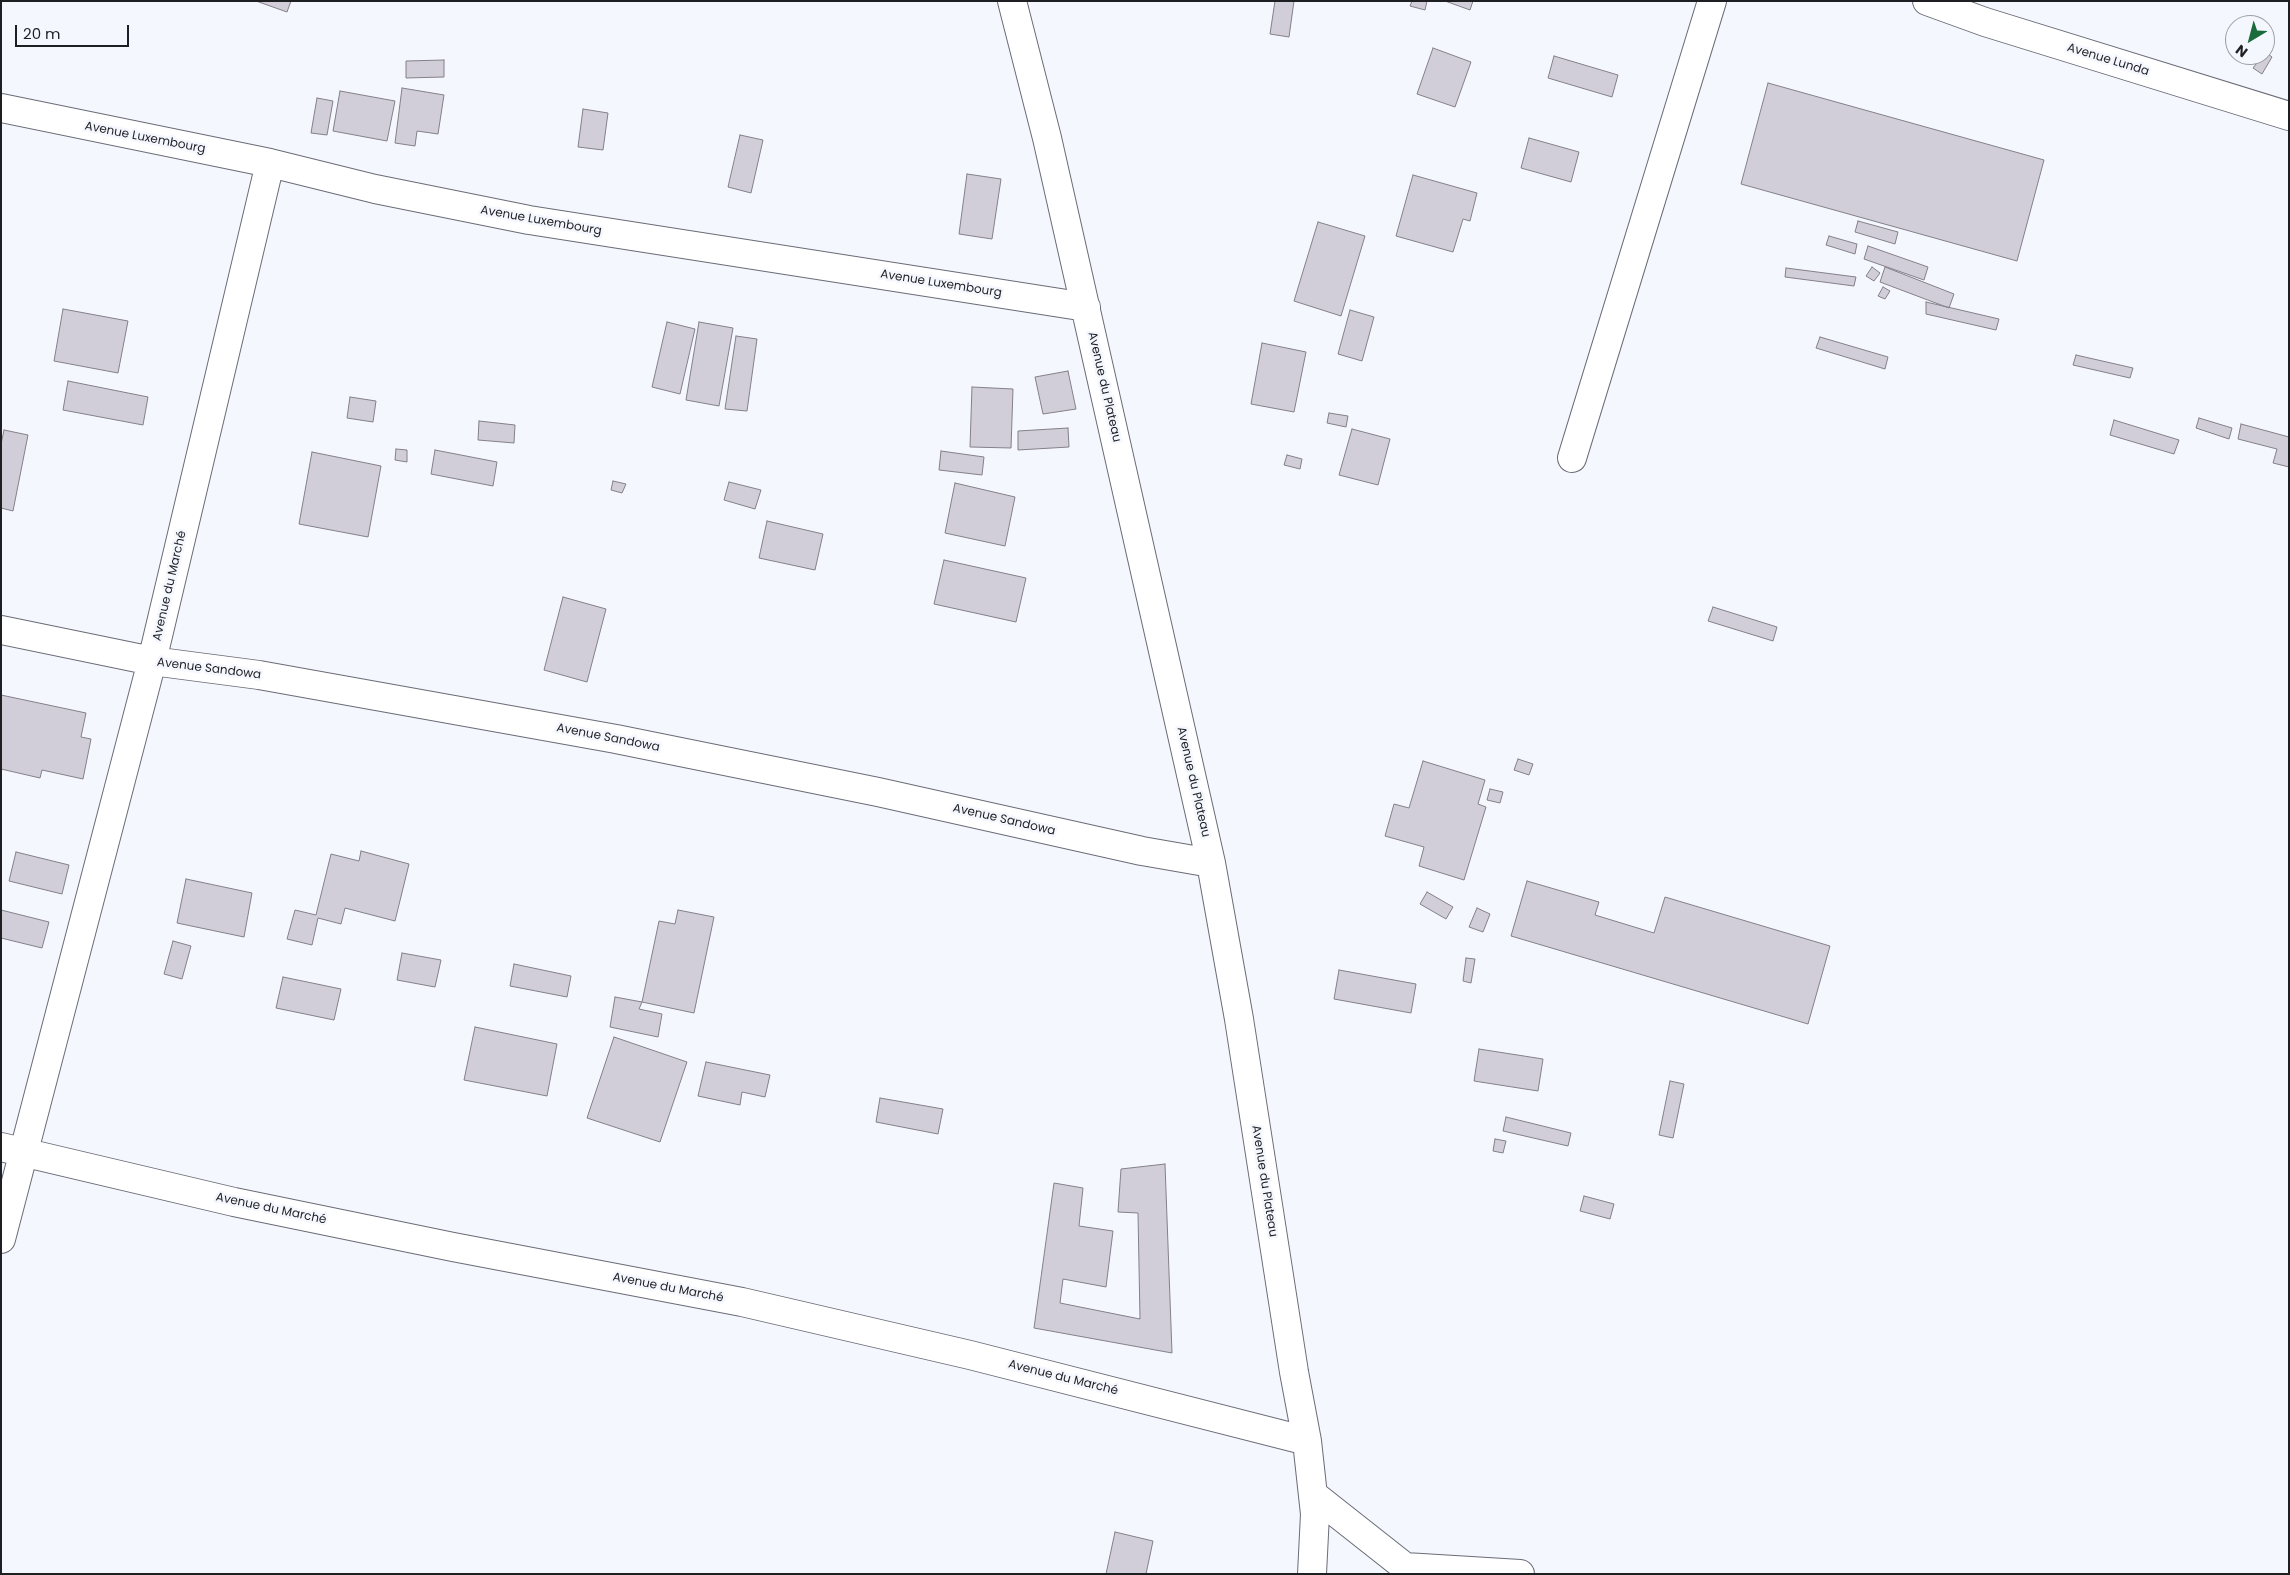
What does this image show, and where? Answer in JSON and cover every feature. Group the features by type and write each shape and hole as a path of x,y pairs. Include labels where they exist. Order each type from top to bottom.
{"street":[{"name":"Avenue du Plateau","path":"1012,1 1048,138 1211,863 1239,1019 1294,1372 1307,1441 1314,1496 1312,1574"},
{"path":"1572,458 1712,1"},
{"name":"Avenue Lunda","path":"1927,1 1985,22 2289,116"},
{"name":"Avenue Luxembourg","path":"1,108 270,163 375,189 529,220 1086,307"},
{"name":"Avenue du Marché","path":"1,1239 13,1149 152,662 270,163"},
{"name":"Avenue Sandowa","path":"1,630 152,662 259,674 616,739 878,792 1142,851 1211,863"},
{"name":"Avenue du Marché","path":"13,1149 280,1212 742,1302 970,1355 1307,1441"},
{"path":"1314,1496 1406,1570 1520,1574"}],"building":[{"path":"256,1 291,1 287,12"},
{"path":"1275,1 1294,1 1289,37 1270,34"},
{"path":"1412,1 1427,1 1425,10 1410,6"},
{"path":"1445,1 1473,1 1470,10"},
{"path":"1433,48 1471,62 1455,107 1417,94"},
{"path":"1554,56 1618,75 1612,97 1548,78"},
{"path":"444,60 444,77 406,78 406,61"},
{"path":"2255,65 2267,65 2262,74 2253,68"},
{"path":"1768,83 2044,160 2017,261 1741,184"},
{"path":"402,88 444,95 438,134 417,131 415,146 395,143"},
{"path":"340,91 395,101 387,141 333,131"},
{"path":"317,98 333,101 327,135 311,133"},
{"path":"583,109 608,113 603,150 578,147"},
{"path":"740,135 763,140 751,193 728,187"},
{"path":"1529,138 1579,152 1571,182 1521,168"},
{"path":"967,174 1001,179 992,239 959,234"},
{"path":"1413,175 1477,193 1470,221 1463,219 1453,252 1396,236"},
{"path":"1858,221 1898,232 1895,244 1855,232"},
{"path":"1318,222 1365,236 1341,316 1294,301"},
{"path":"1829,236 1857,244 1855,254 1826,245"},
{"path":"1868,246 1928,267 1924,280 1864,259"},
{"path":"1872,267 1880,273 1874,281 1866,276"},
{"path":"1885,267 1954,294 1949,308 1880,282"},
{"path":"1786,268 1856,277 1854,286 1785,277"},
{"path":"1883,287 1890,291 1885,299 1878,296"},
{"path":"1926,302 1999,319 1996,330 1926,314"},
{"path":"63,309 128,321 118,373 54,361"},
{"path":"1350,310 1374,317 1362,361 1338,354"},
{"path":"667,322 695,329 680,394 652,387"},
{"path":"699,322 733,328 719,406 686,400"},
{"path":"736,336 757,339 747,411 725,409"},
{"path":"1820,337 1888,357 1885,369 1816,348"},
{"path":"1262,343 1306,352 1294,412 1251,404"},
{"path":"2076,355 2133,368 2130,378 2073,365"},
{"path":"1068,371 1076,409 1043,414 1035,377"},
{"path":"68,381 148,397 143,425 63,410"},
{"path":"972,387 1013,389 1011,448 970,447"},
{"path":"350,397 376,401 373,422 347,418"},
{"path":"1329,413 1348,416 1346,427 1327,423"},
{"path":"2199,418 2232,428 2229,439 2196,428"},
{"path":"2114,420 2179,440 2174,454 2110,435"},
{"path":"479,421 515,425 514,443 478,440"},
{"path":"2241,424 2289,437 2289,467 2273,463 2277,449 2238,439"},
{"path":"1068,428 1069,447 1018,450 1018,431"},
{"path":"1352,429 1390,439 1378,485 1339,475"},
{"path":"4,430 28,435 13,511 1,508 1,444"},
{"path":"396,449 407,450 407,462 395,460"},
{"path":"435,450 497,462 493,486 431,474"},
{"path":"941,451 984,457 982,475 939,470"},
{"path":"312,452 381,466 368,537 299,524"},
{"path":"1287,455 1302,459 1300,469 1284,465"},
{"path":"613,481 626,484 622,493 611,490"},
{"path":"729,482 761,490 755,509 724,500"},
{"path":"955,483 1015,497 1005,546 945,533"},
{"path":"767,521 823,534 815,570 759,558"},
{"path":"944,560 1026,578 1016,622 934,604"},
{"path":"563,597 606,609 587,682 544,670"},
{"path":"1713,607 1777,627 1773,641 1708,621"},
{"path":"1,695 86,713 81,737 91,739 83,779 42,770 40,778 1,769"},
{"path":"1518,759 1533,764 1529,775 1514,770"},
{"path":"1423,761 1485,780 1478,804 1486,807 1464,880 1419,866 1424,847 1385,836 1394,804 1409,808"},
{"path":"1490,789 1503,792 1500,803 1487,800"},
{"path":"361,851 409,864 395,921 345,908 341,924 318,918 312,945 287,939 295,910 316,915 331,854 359,861"},
{"path":"16,852 69,865 62,894 9,881"},
{"path":"186,879 252,893 244,937 177,923"},
{"path":"1527,881 1599,902 1595,915 1654,933 1665,897 1830,946 1808,1024 1511,936"},
{"path":"1427,892 1453,907 1446,919 1420,904"},
{"path":"1477,908 1490,914 1483,932 1469,927"},
{"path":"1,910 49,922 42,948 1,938"},
{"path":"678,910 714,917 694,1013 642,1002 659,921 675,924"},
{"path":"173,941 191,946 182,979 164,974"},
{"path":"402,953 441,960 435,987 397,980"},
{"path":"1466,958 1475,959 1471,983 1463,981"},
{"path":"514,964 571,976 567,997 510,986"},
{"path":"1339,970 1416,984 1411,1013 1334,999"},
{"path":"283,977 341,989 334,1020 276,1008"},
{"path":"615,997 642,1002 639,1009 662,1014 658,1037 610,1027"},
{"path":"475,1027 557,1044 547,1096 464,1080"},
{"path":"614,1037 687,1062 660,1142 587,1118"},
{"path":"1479,1049 1543,1059 1538,1091 1474,1081"},
{"path":"706,1062 770,1075 765,1097 742,1092 740,1105 698,1096"},
{"path":"1670,1081 1684,1084 1673,1138 1659,1135"},
{"path":"880,1098 943,1109 938,1134 876,1122"},
{"path":"1506,1117 1571,1133 1568,1146 1503,1131"},
{"path":"1495,1139 1506,1141 1503,1153 1493,1151"},
{"path":"1165,1164 1172,1353 1034,1328 1054,1183 1083,1188 1079,1226 1113,1231 1106,1287 1063,1279 1060,1303 1140,1319 1138,1213 1118,1212 1121,1169"},
{"path":"1584,1196 1614,1204 1610,1219 1580,1211"},
{"path":"1115,1532 1153,1541 1146,1574 1106,1574"}]}
